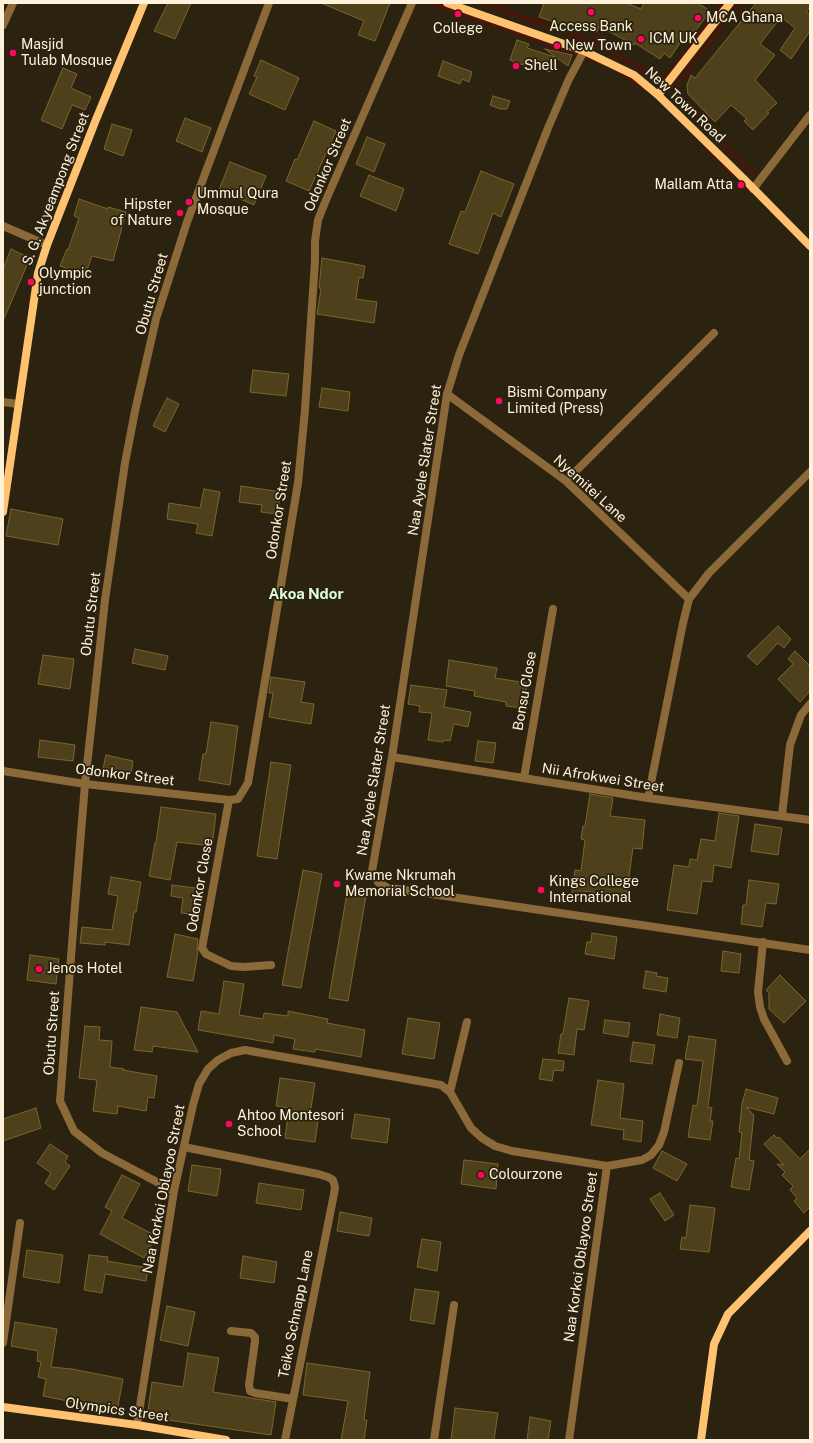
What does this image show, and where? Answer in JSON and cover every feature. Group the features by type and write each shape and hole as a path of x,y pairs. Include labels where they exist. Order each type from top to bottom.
{"street":[{"path":"3,25 13,3"},
{"name":"S. G. Akyeampong Street","path":"3,512 38,272 95,122 144,3"},
{"name":"Obutu Street","path":"174,1191 102,1153 74,1132 60,1101 85,784 105,600 125,463 135,411 153,334 187,222 270,3"},
{"name":"Odonkor Street","path":"3,771 85,784 229,800 238,799 248,783 298,483 305,410 315,241 318,220 412,3"},
{"name":"New Town Road","path":"447,3 584,50 634,75 658,95 810,246"},
{"path":"658,95 730,3"},
{"name":"Naa Ayele Slater Street","path":"584,50 569,79 548,128 460,355 447,394 392,757 372,871 378,882 390,890 391,888 763,942"},
{"path":"753,189 810,115"},
{"path":"3,226 47,245"},
{"path":"566,481 714,333"},
{"name":"Nyemitei Lane","path":"447,394 566,481 689,599"},
{"path":"3,402 18,404"},
{"path":"648,798 681,630 689,599 709,573 810,472"},
{"name":"Bonsu Close","path":"524,778 553,609"},
{"path":"782,815 790,745 801,715 810,704"},
{"name":"Nii Afrokwei Street","path":"392,757 648,798 810,820"},
{"name":"Odonkor Close","path":"229,800 202,948 206,954 231,966 244,967 271,965"},
{"path":"787,1061 764,1019 760,1007 758,992 763,942 810,950"},
{"path":"450,1092 467,1022"},
{"name":"Naa Korkoi Oblayoo Street","path":"137,1425 174,1191 199,1084 208,1069 218,1060 231,1053 246,1050 441,1085 450,1092 471,1128 482,1138 495,1146 512,1151 607,1166 569,1440"},
{"path":"607,1166 642,1160 651,1155 659,1145 664,1132 679,1063"},
{"name":"Teiko Schnapp Lane","path":"184,1147 328,1177 333,1180 335,1187 334,1194 285,1440"},
{"path":"3,1343 20,1223"},
{"path":"701,1440 714,1344 728,1314 810,1231"},
{"path":"434,1440 454,1305"},
{"path":"231,1331 251,1333 255,1337 249,1385 250,1391 293,1399"},
{"name":"Olympics Street","path":"3,1407 137,1425 226,1440"}],"building":[{"path":"168,3 191,3 175,39 154,31"},
{"path":"321,3 390,3 375,41 358,35 364,21"},
{"path":"544,3 626,3 641,9 644,3 698,3 710,11 694,33 692,31 684,42 682,40 670,58 664,53 660,59 635,43 634,45 599,26 597,32 570,22 568,26 539,17"},
{"path":"756,3 810,3 810,7 806,12 810,15 810,31 791,59 780,50 795,28 781,17 760,44 775,55 755,80 777,103 767,112 769,113 753,130 744,121 747,119 731,105 715,122 688,94 687,85 691,75 695,78"},
{"path":"517,40 529,44 527,48 555,57 550,72 524,62 523,65 510,60"},
{"path":"545,49 572,55 568,66"},
{"path":"261,60 299,78 285,110 249,94 257,77 254,76"},
{"path":"443,61 472,72 469,82 462,79 460,84 438,76"},
{"path":"63,68 77,74 71,88 91,97 85,110 72,105 62,129 41,120"},
{"path":"493,96 510,101 507,109 500,109 490,105"},
{"path":"185,118 211,128 202,152 176,141"},
{"path":"314,121 336,131 309,191 286,181"},
{"path":"112,124 132,130 123,156 104,149"},
{"path":"367,137 385,144 374,172 356,164"},
{"path":"230,162 266,176 254,205 219,190"},
{"path":"481,171 514,184 501,217 493,213 478,254 449,244 461,211 465,212"},
{"path":"369,175 404,189 396,211 360,196"},
{"path":"79,199 108,209 108,207 126,212 113,261 92,256 85,275 60,266 67,249 68,250 79,218 74,216"},
{"path":"11,249 30,258 3,321 3,269"},
{"path":"322,258 365,266 363,278 359,277 356,299 377,302 374,323 317,314 321,289 319,288"},
{"path":"253,370 289,374 286,396 250,392"},
{"path":"322,388 350,392 348,411 319,407"},
{"path":"167,398 179,404 165,432 153,426"},
{"path":"241,486 281,492 277,514 261,512 262,505 239,502"},
{"path":"204,489 220,492 212,536 196,533 198,524 167,519 169,503 200,508"},
{"path":"11,509 63,519 58,545 6,536"},
{"path":"778,626 791,639 784,648 778,643 757,665 747,656"},
{"path":"135,649 168,656 165,670 132,663"},
{"path":"795,651 810,666 810,691 800,702 778,679 793,664 788,659"},
{"path":"43,655 74,659 70,689 38,684"},
{"path":"449,660 497,668 495,678 527,683 524,708 506,706 506,702 474,696 475,691 446,686"},
{"path":"271,677 305,682 301,702 314,704 311,724 269,717 273,693 269,693"},
{"path":"411,685 447,690 444,707 471,712 468,727 454,724 450,741 443,740 443,742 428,740 432,713 419,712 420,706 408,704"},
{"path":"211,722 238,726 230,785 199,780 203,754 206,754"},
{"path":"40,740 75,745 73,761 38,757"},
{"path":"478,741 496,743 493,763 475,761"},
{"path":"106,755 133,761 131,773 103,768"},
{"path":"271,762 291,765 277,859 257,856"},
{"path":"590,794 613,798 610,816 645,820 642,849 633,848 626,897 585,891 584,900 571,898 575,870 581,871 585,840 581,839 583,826 585,826"},
{"path":"161,807 216,814 212,846 177,842 170,880 149,876 156,843"},
{"path":"719,813 739,816 731,868 714,865 712,882 702,881 697,914 667,910 674,865 689,867 690,859 697,860 701,839 715,841"},
{"path":"755,824 782,828 778,855 751,851"},
{"path":"303,870 322,874 301,988 282,985"},
{"path":"111,877 141,882 136,912 134,912 129,945 105,942 105,945 80,943 82,927 112,930 118,896 108,894"},
{"path":"749,880 779,884 776,904 766,903 762,927 741,924 743,905 746,905"},
{"path":"172,885 203,889 200,915 181,913 183,898 171,896"},
{"path":"348,887 367,890 348,1001 329,998"},
{"path":"592,933 617,937 614,959 585,954 587,942 591,942"},
{"path":"175,934 198,939 198,952 193,981 167,977"},
{"path":"723,951 741,954 739,973 721,971"},
{"path":"30,955 59,959 56,984 27,980"},
{"path":"646,971 657,973 656,976 668,978 666,992 643,988"},
{"path":"780,975 806,1001 784,1023 769,1009 769,993 766,990"},
{"path":"224,981 244,984 239,1015 263,1019 264,1013 288,1016 288,1011 328,1019 327,1023 365,1030 361,1057 315,1049 315,1052 293,1049 295,1039 274,1035 273,1043 198,1030 201,1011 219,1014"},
{"path":"569,998 589,1001 584,1030 577,1029 574,1055 558,1053"},
{"path":"141,1007 177,1012 198,1052 153,1046 152,1052 134,1050"},
{"path":"660,1014 680,1018 677,1038 657,1035"},
{"path":"408,1018 440,1023 434,1059 402,1054"},
{"path":"605,1020 630,1023 628,1037 603,1033"},
{"path":"85,1026 100,1027 99,1040 112,1041 110,1067 157,1076 154,1098 148,1097 146,1111 118,1106 117,1114 93,1111 97,1080 79,1078"},
{"path":"689,1036 716,1040 708,1107 712,1108 710,1121 713,1121 710,1140 688,1137 693,1105 697,1106 703,1061 685,1059"},
{"path":"633,1042 655,1045 652,1064 630,1061"},
{"path":"543,1059 564,1061 563,1071 554,1070 552,1081 539,1079"},
{"path":"280,1078 315,1083 309,1120 318,1121 315,1142 285,1138 289,1108 276,1106"},
{"path":"598,1080 624,1084 620,1118 643,1121 641,1142 623,1139 624,1130 591,1125"},
{"path":"746,1089 778,1098 774,1114 746,1107 754,1115 749,1160 754,1161 749,1190 731,1187 736,1158 739,1159 742,1133 739,1132 742,1104"},
{"path":"36,1108 41,1128 3,1141 3,1119"},
{"path":"355,1114 390,1119 387,1143 351,1138"},
{"path":"774,1135 777,1138 779,1137 800,1159 810,1149 810,1207 804,1213 794,1201 797,1198 790,1190 793,1186 782,1175 785,1172 777,1164 784,1165 764,1144"},
{"path":"50,1144 68,1156 65,1162 70,1166 54,1190 45,1183 51,1173 37,1163"},
{"path":"662,1151 687,1164 677,1181 653,1168"},
{"path":"464,1160 498,1164 496,1189 461,1184"},
{"path":"192,1165 221,1169 217,1196 188,1191"},
{"path":"122,1175 140,1184 122,1218 156,1236 144,1258 100,1234 112,1211 105,1207"},
{"path":"259,1183 304,1190 301,1210 256,1203"},
{"path":"660,1193 674,1215 665,1221 650,1199"},
{"path":"690,1205 715,1208 709,1252 680,1249 682,1237 686,1238"},
{"path":"340,1212 372,1218 369,1236 337,1231"},
{"path":"422,1239 441,1242 437,1271 417,1267"},
{"path":"27,1250 63,1255 59,1283 23,1277"},
{"path":"89,1255 108,1257 107,1261 148,1268 146,1281 105,1274 102,1293 84,1290"},
{"path":"243,1256 277,1262 274,1283 240,1278"},
{"path":"415,1289 439,1292 434,1324 410,1320"},
{"path":"167,1306 195,1312 188,1346 160,1340"},
{"path":"15,1322 57,1329 51,1367 72,1369 123,1379 117,1411 43,1396 46,1379 38,1377 41,1362 37,1361 38,1351 11,1346"},
{"path":"188,1353 219,1358 213,1392 276,1402 271,1435 147,1417 152,1382 183,1387"},
{"path":"307,1363 370,1372 364,1420 367,1420 364,1440 341,1440 348,1401 303,1395"},
{"path":"455,1408 498,1413 494,1440 451,1440"},
{"path":"530,1417 551,1421 548,1440 527,1440"}],"waterway":[{"path":"430,3 601,63"},
{"path":"481,3 592,42 640,67 655,77 670,73 723,3"},
{"path":"499,10 502,3"},
{"path":"739,3 676,87 676,92 678,97 754,174"},
{"path":"536,23 539,15"},
{"path":"592,42 604,25"},
{"path":"616,70 648,91"},
{"path":"704,145 751,193"}],"place":[{"name":"Access Bank","path":"591,12"},
{"name":"College","path":"458,14"},
{"name":"MCA Ghana","path":"698,18"},
{"name":"ICM UK","path":"641,39"},
{"name":"New Town","path":"557,46"},
{"name":"Masjid Tulab Mosque","path":"13,53"},
{"name":"Shell","path":"516,66"},
{"name":"Mallam Atta","path":"741,185"},
{"name":"Ummul Qura Mosque","path":"189,202"},
{"name":"Hipster of Nature","path":"180,213"},
{"name":"Olympic junction","path":"31,282"},
{"name":"Bismi Company Limited (Press)","path":"499,401"},
{"name":"Kwame Nkrumah Memorial School","path":"337,884"},
{"name":"Kings College International","path":"541,890"},
{"name":"Jenos Hotel","path":"39,969"},
{"name":"Ahtoo Montesori School","path":"229,1124"},
{"name":"Colourzone","path":"481,1175"}],"district":[{"name":"Akoa Ndor","path":"306,594"}]}
